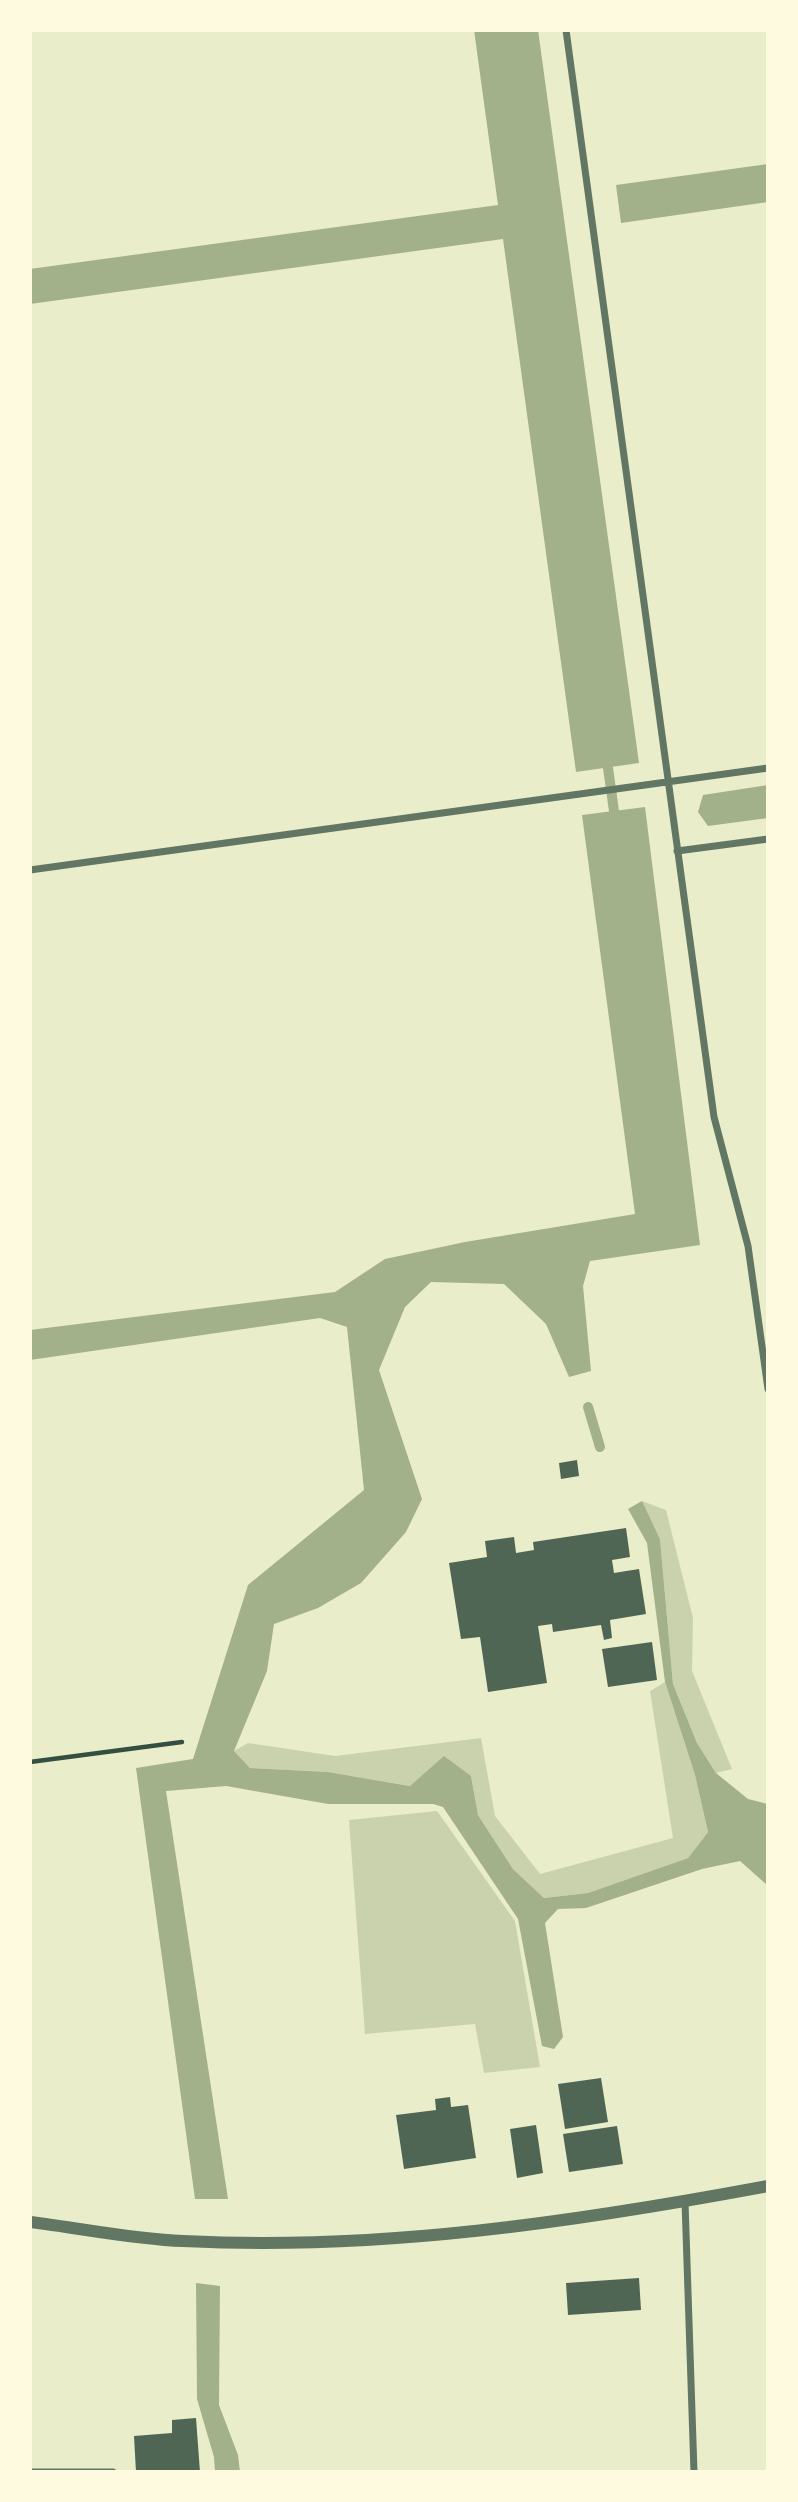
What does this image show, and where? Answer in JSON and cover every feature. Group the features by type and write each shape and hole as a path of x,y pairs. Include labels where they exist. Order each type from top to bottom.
{"street":[{"path":"566,30 714,1117 748,1246 768,1389"},
{"path":"30,870 768,768"},
{"path":"677,851 768,838"},
{"path":"30,2222 180,2241 321,2243 431,2237 685,2202 768,2186"},
{"path":"685,2202 694,2472"},
{"path":"30,2472 113,2472"}],"path":[{"path":"30,1762 182,1742"}],"shaded area":[{"path":"474,30 538,30 639,763 576,772 503,239 30,304 30,269 498,205"},
{"path":"768,164 768,202 621,223 616,185"},
{"path":"768,785 768,818 708,826 698,812 703,795"},
{"path":"645,807 700,1245 590,1261 583,1286 591,1371 569,1377 546,1324 504,1284 431,1282 405,1307 379,1370 422,1499 406,1532 361,1583 318,1608 274,1624 267,1671 234,1751 250,1768 328,1772 410,1786 444,1756 471,1776 478,1815 513,1869 544,1898 588,1893 688,1858 708,1832 695,1775 665,1682 647,1543 628,1509 642,1501 660,1539 673,1684 697,1743 716,1773 748,1799 768,1804 768,1894 767,1885 740,1861 702,1869 586,1908 558,1909 545,1923 563,2037 554,2049 542,2046 518,1919 443,1807 433,1804 328,1804 226,1786 166,1791 228,2199 195,2199 136,1768 193,1759 248,1585 364,1490 347,1327 320,1318 30,1360 30,1330 335,1292 385,1259 465,1242 635,1214 582,815"},
{"path":"642,1501 666,1510 693,1618 692,1671 732,1769 716,1773 697,1743 673,1684 660,1539"},
{"path":"665,1682 695,1775 708,1832 688,1858 588,1893 544,1898 513,1869 478,1815 471,1776 411,1786 328,1772 250,1768 234,1751 248,1743 335,1756 481,1738 495,1816 540,1874 673,1838 650,1691"},
{"path":"437,1811 515,1921 540,2067 484,2073 475,2024 365,2034 349,1820"},
{"path":"196,2283 220,2286 219,2405 238,2455 240,2472 215,2472 214,2457 197,2399"}],"building":[{"path":"577,1460 579,1476 561,1479 559,1463"},
{"path":"626,1528 630,1557 612,1560 614,1573 639,1569 646,1614 610,1620 612,1638 604,1640 601,1625 553,1632 552,1624 538,1626 547,1683 488,1692 480,1637 461,1639 449,1563 487,1557 485,1541 514,1537 516,1553 534,1550 533,1542"},
{"path":"652,1642 657,1680 608,1687 602,1649"},
{"path":"601,2078 608,2122 565,2129 558,2084"},
{"path":"450,2097 451,2107 468,2105 476,2158 404,2169 396,2115 436,2110 435,2099"},
{"path":"536,2125 543,2173 517,2178 510,2129"},
{"path":"617,2126 623,2164 569,2172 563,2134"},
{"path":"639,2278 641,2310 568,2315 566,2283"},
{"path":"196,2418 200,2472 136,2472 134,2436 172,2433 172,2420"}],"waterway":[{"path":"608,768 614,811"},
{"path":"588,1407 600,1447"}]}
